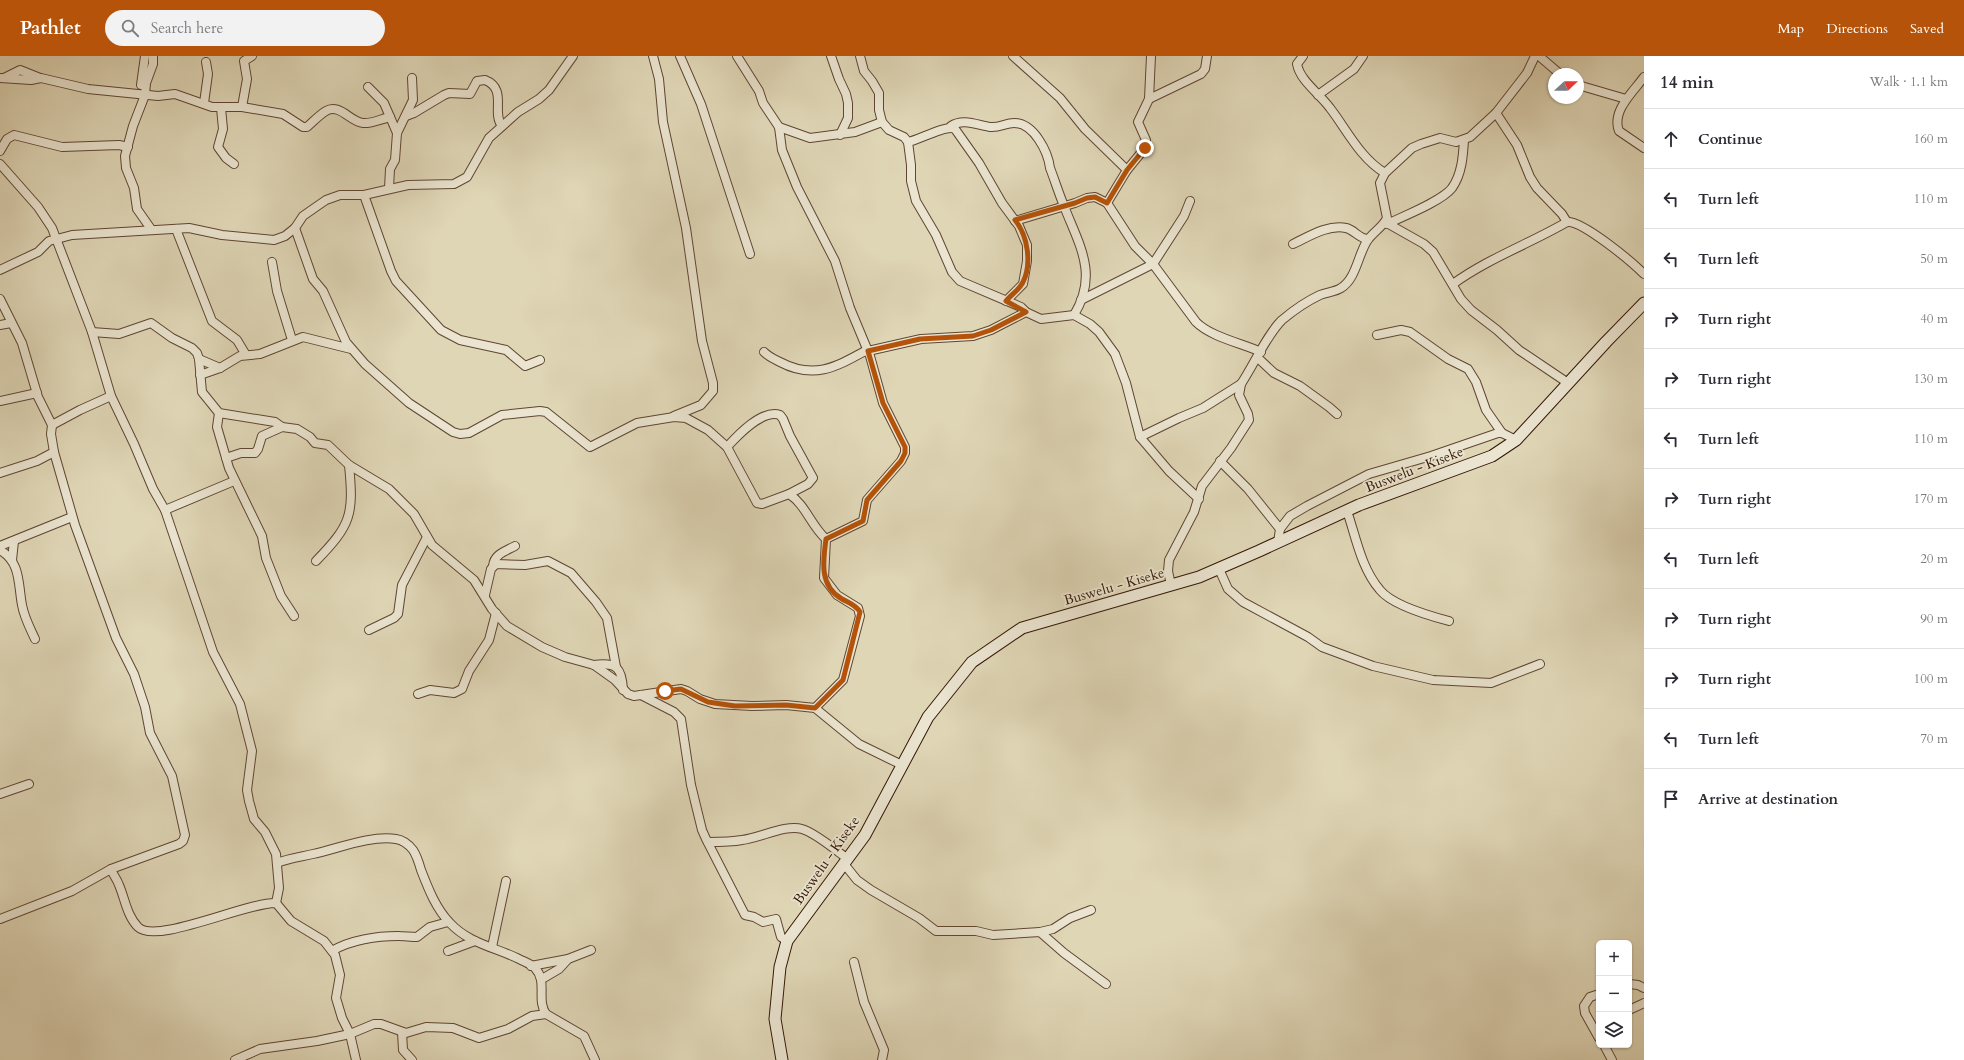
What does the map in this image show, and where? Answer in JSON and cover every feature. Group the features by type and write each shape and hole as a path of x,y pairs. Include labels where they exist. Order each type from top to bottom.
{"main road":[{"name":"Buswelu - Kiseke","path":"782,1060 774,1019 780,968 787,941 865,835 928,717 972,662 1022,628 1172,585 1219,569 1347,511 1492,456 1516,440 1644,304"}],"street":[{"path":"142,94 145,56"},
{"path":"151,230 137,209 134,188 126,168 125,156 142,94 153,64 153,56"},
{"path":"242,107 247,79 244,60 252,56"},
{"path":"278,239 295,228 303,216 326,200 340,195 364,195 389,188 408,185 454,184 461,181 467,177 490,138 502,126 549,90 573,56"},
{"path":"653,56 662,90 663,122 686,228 702,341 713,383 713,391 701,405 674,417"},
{"path":"680,56 701,104 750,254"},
{"path":"737,56 759,91 763,103 779,128 782,150 797,187 835,261 850,308 868,350 883,403 905,447 905,453 901,461 867,500 863,521 826,539"},
{"path":"832,56 848,103 848,118 840,135"},
{"path":"860,56 864,71 879,93 879,110 882,122 889,130 904,137 908,142 911,164 911,182 916,201 936,235 952,272 960,280 1041,319 1074,315 1090,324 1099,332 1115,354 1126,383 1140,437 1169,470 1199,499"},
{"path":"1013,56 1060,98 1085,129 1127,170"},
{"path":"1107,203 1127,170 1145,148 1146,140 1138,122 1149,99 1151,56"},
{"path":"1149,99 1201,74 1205,69 1208,56"},
{"path":"1303,56 1297,64 1300,72 1328,106 1361,151 1372,163 1385,173"},
{"path":"1318,95 1354,69 1363,56"},
{"path":"1386,223 1387,214 1380,183 1385,173 1412,148 1440,138 1456,142 1464,140 1496,113 1527,73 1535,56"},
{"path":"1539,56 1553,68"},
{"path":"204,103 208,74 206,62"},
{"path":"2,78 20,70 41,78 88,89 158,96 175,94 221,108 242,107 283,114 303,127 307,127 326,111 331,110 345,113 358,122 364,123 390,117"},
{"path":"1644,77 1626,99 1620,111 1618,127 1619,131 1644,148"},
{"path":"389,188 390,169 395,160 397,133 413,100 412,78"},
{"path":"406,116 414,114 449,93 470,94 477,81 485,80 492,85 496,91 499,100 497,117 502,126"},
{"path":"368,87 384,103 397,133"},
{"path":"1584,87 1626,99"},
{"path":"221,108 223,129 218,148 226,158 234,164"},
{"path":"1496,113 1517,146 1530,177 1537,188 1562,214 1566,222"},
{"path":"779,128 810,138 855,132 882,122"},
{"path":"908,142 956,123 964,122 997,128 1015,123 1030,130 1038,138 1049,158 1050,168 1084,256 1085,280 1081,300 1074,315"},
{"path":"951,126 955,129 979,163 995,193 1019,226 1027,246 1027,261 1023,284 1006,301"},
{"path":"0,151 10,136 14,135 62,147 119,145 128,147"},
{"path":"1172,585 1168,571 1169,560 1194,512 1202,486 1235,441 1248,420 1248,414 1239,395 1241,384 1278,324 1292,312 1320,295 1339,289 1345,285 1355,268 1368,239 1386,223 1417,210 1451,189 1459,171 1464,140"},
{"path":"1,165 38,207 52,228 92,332 111,396 134,444 153,489 165,510 213,652 240,704 252,751 247,790 254,819 265,832 274,849 279,888 276,903"},
{"path":"364,195 396,281 431,322 450,337 506,350 525,366 540,360"},
{"path":"1015,220 1087,198 1095,197 1107,203 1135,246 1153,264 1196,322 1204,330 1242,343 1259,355 1274,373 1300,386 1330,407 1337,414"},
{"path":"1081,300 1153,264 1184,216 1190,201"},
{"path":"1453,284 1473,269 1531,242 1566,222 1576,224 1592,233 1644,274"},
{"path":"1386,223 1424,244 1433,252 1461,299 1470,310 1497,330 1519,350 1568,383"},
{"path":"176,228 212,321 237,340 246,355"},
{"path":"0,270 30,257 38,252 49,241 72,235 176,228 198,228 212,233 256,239 299,240"},
{"path":"295,228 313,279 323,291 342,334 351,349 365,364 409,403 453,432 469,433 502,415 540,411 546,412 590,446 637,423 674,417 686,418 696,422 727,447 757,503 762,504 790,494 808,484 813,478 780,415 770,415 748,426 727,447"},
{"path":"1293,244 1314,234 1337,228 1347,228 1363,239 1368,239"},
{"path":"272,262 277,291 292,340"},
{"path":"0,299 22,343 37,393 52,425 51,434 54,452 72,517 116,638 134,674 145,707 150,733 172,776 185,832 183,841 179,844 111,869 72,891 0,919"},
{"path":"764,352 769,358 790,368 805,371 828,369 868,350 920,339 973,336 991,330 1026,312"},
{"path":"0,326 11,323"},
{"path":"92,332 119,334 151,323 172,338 192,348 199,359 202,392 219,414 256,420 268,420 275,422 282,427"},
{"path":"1377,335 1401,330 1410,332 1448,359 1468,369 1476,382 1486,410 1502,433 1516,440"},
{"path":"333,344 342,334"},
{"path":"200,375 220,368 246,355 260,354 292,340 304,337 351,349"},
{"path":"199,359 220,368"},
{"path":"1140,437 1203,408 1241,384"},
{"path":"0,401 37,393"},
{"path":"52,425 111,396"},
{"path":"219,414 217,428 234,481 262,536 266,558 281,596 294,616"},
{"path":"226,458 241,453 254,453 258,449 262,436 282,427 294,428 306,433 315,443 328,445 349,465 389,489 419,521 426,537 435,549 462,568 474,580 496,613 507,626 526,639 565,657 594,665 610,664 616,667 620,672 623,690"},
{"path":"1278,542 1280,528 1285,521 1307,506 1369,474 1502,433"},
{"path":"0,473 37,461 54,452"},
{"path":"1220,461 1248,489 1280,528"},
{"path":"316,561 337,539 345,525 351,506 351,478 349,465"},
{"path":"351,478 359,472"},
{"path":"165,510 234,481"},
{"path":"790,494 800,504 818,532 826,539"},
{"path":"1347,511 1364,563 1381,591 1394,601 1428,615 1449,621"},
{"path":"0,546 72,517"},
{"path":"369,630 394,618 398,614 402,585 426,537"},
{"path":"815,708 843,680 860,616 858,608 837,595 824,578 826,539"},
{"path":"14,541 12,560 18,578 25,616 35,639"},
{"path":"485,595 493,561 500,554 515,546"},
{"path":"0,550 12,560"},
{"path":"493,566 500,564 525,565 548,561 571,573 596,602 607,618 616,667"},
{"path":"1219,569 1228,589 1243,602 1308,636 1322,647 1373,666 1433,680 1491,682 1540,664"},
{"path":"418,694 430,690 454,693 462,689 468,671 489,640 496,613"},
{"path":"594,665 615,680 623,690 634,696 681,689 700,699 714,704 752,706 786,705 815,708 859,744 902,766"},
{"path":"641,695 674,712 681,719 691,785 702,830 745,915 754,917 763,922 776,919 781,937 787,941"},
{"path":"0,794 29,784"},
{"path":"708,842 742,840 767,835 789,827 808,832 846,862 857,880 871,890 919,918 936,931 976,931 993,935 1040,932 1053,929 1070,918 1091,910"},
{"path":"277,863 294,857 312,855 354,844 396,839 408,845 413,851 437,905 448,922 475,940 532,966 542,978 540,1000 546,1014 584,1036 596,1060"},
{"path":"111,869 119,884 129,914 136,925 142,930 149,932 171,930 257,906 276,903"},
{"path":"492,947 506,882"},
{"path":"276,903 291,921 324,941 332,951 340,975 336,998 342,1018 350,1034 356,1060"},
{"path":"332,951 339,947 358,941 386,936 417,937 430,927 448,922"},
{"path":"1040,932 1064,953 1106,984"},
{"path":"448,951 475,940"},
{"path":"532,966 568,959 591,950"},
{"path":"542,978 559,970 568,959"},
{"path":"854,962 862,994 884,1050 882,1060"},
{"path":"1632,984 1644,988"},
{"path":"1596,995 1590,997 1584,1006 1585,1013 1596,1033"},
{"path":"1632,1009 1644,1003"},
{"path":"235,1060 260,1049 300,1045 350,1034 381,1024 402,1032 434,1026 459,1029 479,1038 508,1029 532,1016 546,1014"},
{"path":"402,1032 403,1050 412,1060"},
{"path":"1606,1048 1612,1060"}],"route":[{"path":"665,691 681,689 708,702 735,706 786,705 811,706 815,708 840,685 846,673 860,612 854,605 840,598 831,589 824,578 823,574 826,539 863,521 865,518 867,500 901,461 905,453 905,447 883,403 874,367 868,351 920,339 973,336 991,330 1026,312 1006,301 1023,284 1027,261 1027,246 1015,220 1075,203 1087,198 1095,197 1107,203 1127,170 1145,148"}]}
